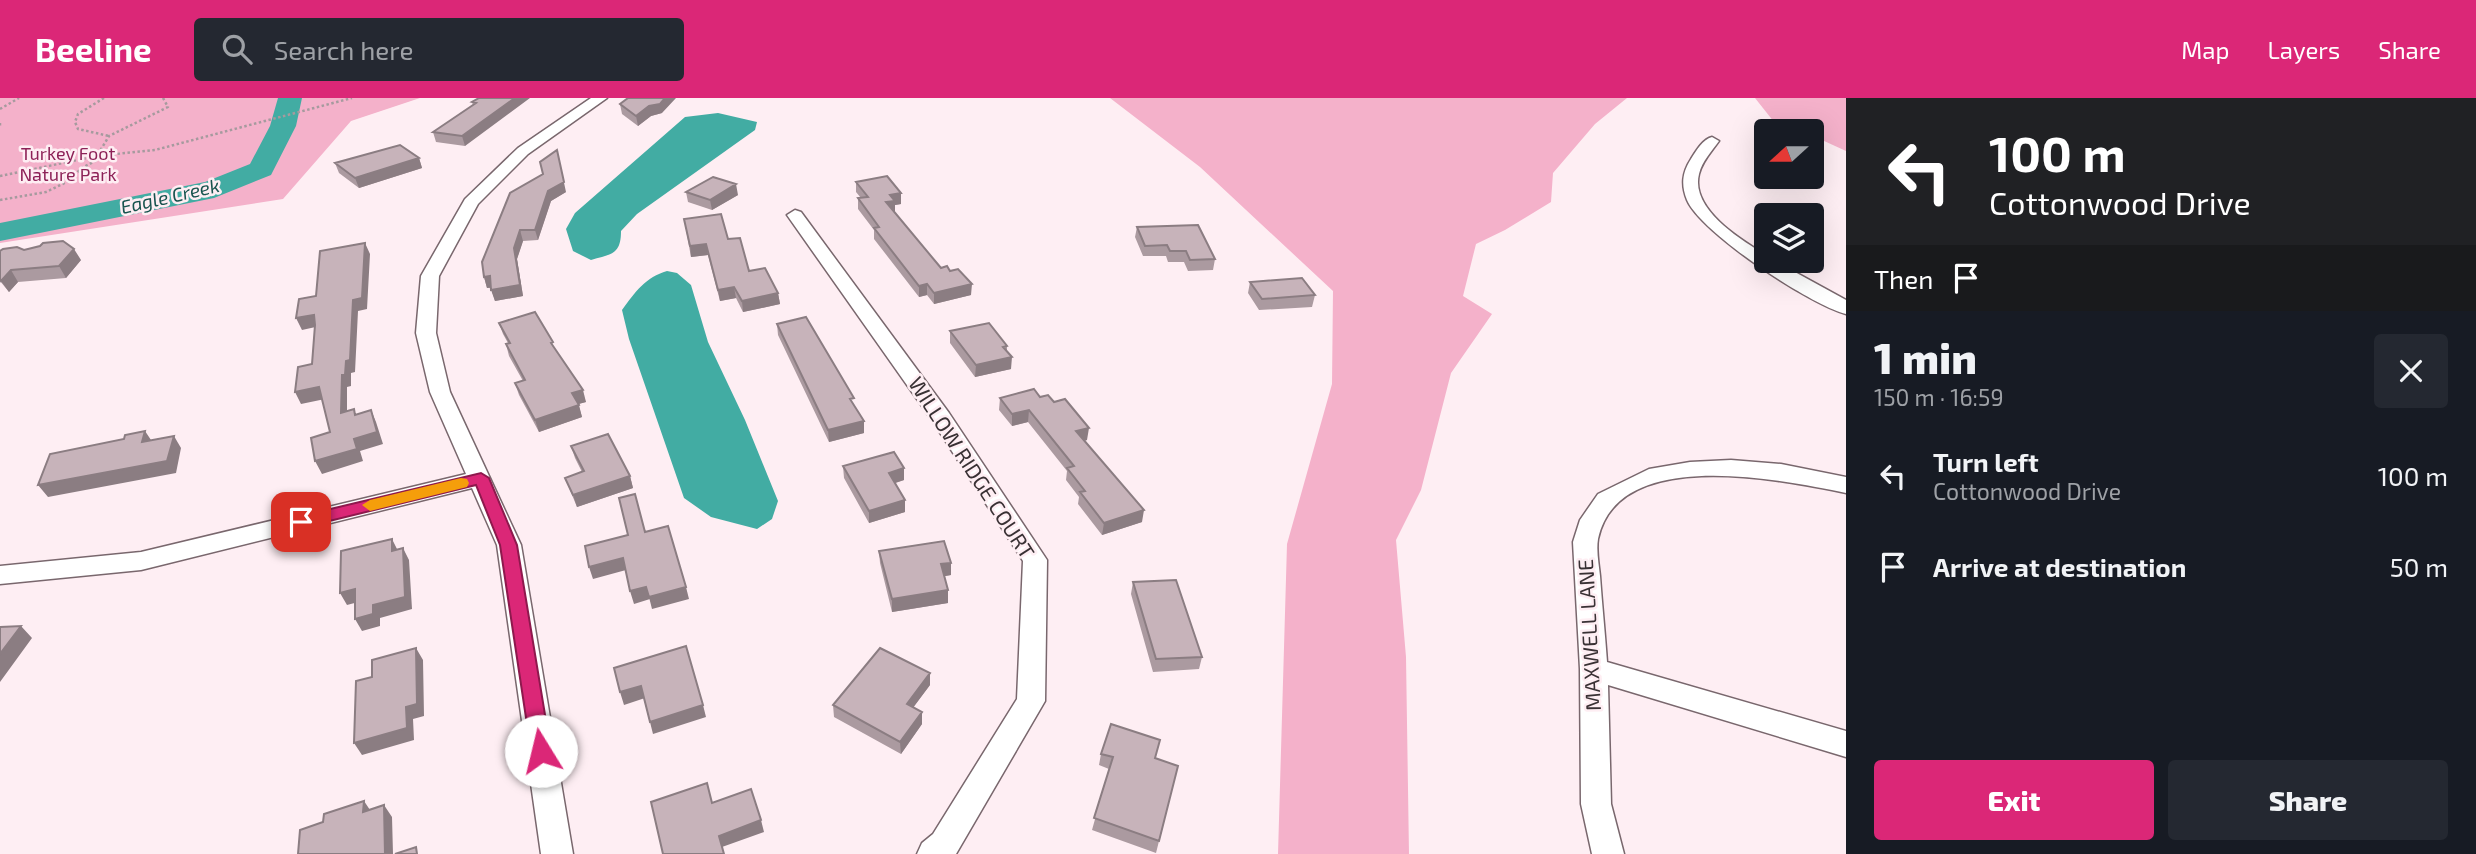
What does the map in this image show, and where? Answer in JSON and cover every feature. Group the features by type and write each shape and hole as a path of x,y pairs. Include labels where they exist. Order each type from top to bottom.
{"street":[{"path":"557,854 509,545 440,392 426,333 430,276 471,202 523,151 600,98"},
{"path":"1712,141 1694,164 1690,175 1692,198 1701,212 1757,258 1846,308"},
{"name":"WILLOW RIDGE COURT","path":"795,215 941,418 1035,560 1031,701 944,845 933,854"},
{"name":"MAXWELL LANE","path":"1608,854 1596,804 1594,669 1585,542 1592,520 1606,500 1657,474 1690,468 1731,467 1781,472 1846,485"},
{"path":"0,575 141,561 481,478"},
{"path":"1594,669 1846,744"}],"path":[{"path":"0,109 19,98"},
{"path":"104,98 78,114 75,122 78,129 88,134 109,136 168,107 163,98"},
{"path":"0,176 97,156 155,150 352,98"},
{"path":"0,200 46,192 73,179 80,169 97,160 109,136"}],"green space":[{"name":"Turkey Foot Nature Park","path":"0,98 420,98 351,121 283,199 0,243"},
{"path":"1110,98 1627,98 1595,124 1553,173 1551,202 1476,244 1463,296 1492,314 1451,373 1421,490 1396,540 1406,657 1409,854 1278,854 1287,544 1332,384 1333,291 1200,167"},
{"path":"1755,98 1846,98 1846,151 1824,141 1824,119 1772,119"}],"water":[{"path":"718,113 757,122 755,130 637,214 621,231 619,245 614,252 591,260 573,251 566,229 575,213 685,117"},
{"path":"667,271 677,273 691,285 708,342 745,420 778,501 772,519 757,529 711,517 684,498 629,339 622,310 647,281"}],"building":[{"path":"479,98 515,98 462,136 433,132 476,103 472,102"},
{"path":"628,98 665,98 660,104 649,106 636,116 620,104"},
{"path":"400,145 419,158 355,178 335,163"},
{"path":"557,150 564,182 548,191 535,230 520,230 514,248 520,285 491,290 490,276 484,277 482,262 510,193 543,174 540,162"},
{"path":"887,176 901,193 890,195 895,201 886,202 941,268 947,266 950,271 958,269 972,284 934,293 927,284 919,286 874,228 879,227 858,198 868,197 856,182"},
{"path":"713,177 736,184 710,200 686,192"},
{"path":"721,214 728,239 740,238 749,271 765,268 778,293 742,301 734,287 718,290 706,244 690,246 684,219"},
{"path":"1198,225 1215,259 1190,260 1186,251 1170,251 1167,245 1145,246 1137,227"},
{"path":"63,241 74,249 59,266 11,270 1,281 0,251 3,249 17,247 24,250 43,243"},
{"path":"365,243 362,298 353,300 350,360 346,361 345,375 342,375 341,413 354,409 355,415 371,410 377,432 354,439 357,449 315,461 311,438 330,432 319,387 295,392 298,367 312,364 315,325 314,315 296,318 299,299 316,296 320,251"},
{"path":"1302,278 1315,295 1262,299 1250,282"},
{"path":"535,312 553,342 551,343 583,390 572,393 579,405 535,420 515,383 525,380 506,344 510,343 499,323"},
{"path":"806,317 854,398 850,399 864,421 828,430 777,324"},
{"path":"989,323 1012,357 976,365 950,331"},
{"path":"1034,389 1040,397 1048,395 1054,402 1065,399 1089,428 1076,431 1144,510 1104,523 1080,492 1085,491 1067,468 1074,466 1029,410 1012,414 1000,398"},
{"path":"145,431 142,442 174,436 167,461 38,485 50,454 124,439 125,435"},
{"path":"608,434 630,476 573,495 565,478 584,471 571,446"},
{"path":"894,452 904,468 889,473 905,500 869,511 843,466"},
{"path":"635,494 645,532 668,526 686,587 649,597 646,587 630,591 623,558 589,567 585,546 628,535 619,498"},
{"path":"392,539 392,551 403,548 405,597 373,605 373,614 355,619 355,589 340,593 341,551"},
{"path":"944,541 951,563 941,564 948,590 892,599 879,551"},
{"path":"1176,580 1202,657 1156,659 1133,582"},
{"path":"21,626 0,654 0,627"},
{"path":"686,646 703,705 650,722 641,686 620,692 614,668"},
{"path":"416,648 417,704 406,707 407,728 354,743 356,681 372,677 372,660"},
{"path":"880,648 930,673 907,704 922,712 900,742 833,705"},
{"path":"1111,724 1160,740 1155,758 1178,766 1159,841 1094,818 1113,757 1101,754"},
{"path":"707,783 712,803 751,789 761,820 719,836 724,854 663,854 651,802"},
{"path":"364,801 363,812 384,805 385,854 298,854 300,830 323,822 324,814"},
{"path":"416,847 417,854 395,854"}],"waterway":[{"name":"Eagle Creek","path":"0,232 214,189 261,169 283,126 290,98"}],"slow traffic":[{"path":"370,505 461,483"}],"route":[{"path":"301,522 481,478 509,545 541,751"}]}
